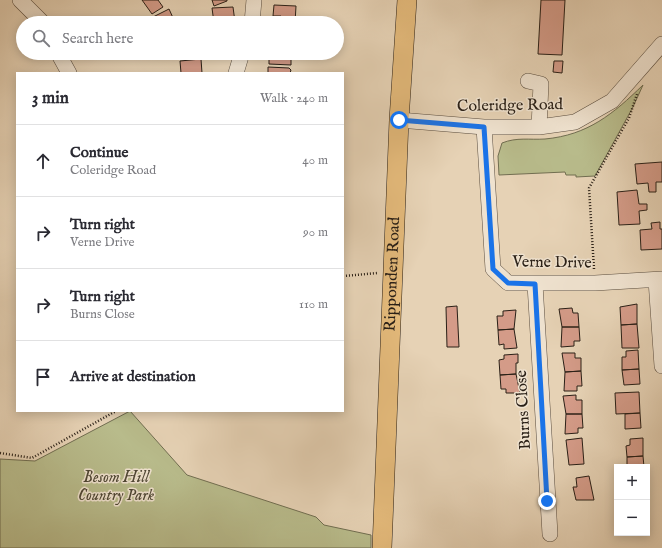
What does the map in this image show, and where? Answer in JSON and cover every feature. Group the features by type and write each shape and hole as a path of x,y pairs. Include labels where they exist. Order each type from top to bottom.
{"main road":[{"name":"Ripponden Road","path":"382,548 392,273 399,120 407,0"}],"street":[{"path":"20,0 36,16"},
{"path":"253,16 254,0"},
{"name":"Coleridge Road","path":"399,120 484,127 539,127 575,122 612,101 662,44"},
{"path":"62,60 68,72"},
{"path":"236,72 240,60"},
{"path":"528,81 541,84 539,127"},
{"name":"Verne Drive","path":"484,127 493,269 508,283 595,283 659,280"},
{"path":"659,280 662,366"},
{"name":"Burns Close","path":"535,284 550,534"}],"path":[{"path":"595,283 589,188 629,118 638,92"},
{"path":"344,276 392,273"},
{"path":"0,454 32,458 114,412"}],"green space":[{"path":"643,85 633,107 595,176 576,177 576,175 566,175 565,172 499,175 498,156 502,143 518,139 545,139 560,137 587,128 610,114"},
{"name":"Besom Hill Country Park","path":"128,412 131,412 187,475 316,517 324,525 371,535 371,548 0,548 0,459 35,461"}],"building":[{"path":"142,0 158,0 163,7 152,14"},
{"path":"212,0 227,0 227,1 214,6"},
{"path":"541,0 565,0 562,55 538,54"},
{"path":"274,5 296,6 295,16 273,16"},
{"path":"233,7 234,16 213,16 212,8"},
{"path":"169,9 172,16 155,16"},
{"path":"201,60 202,72 181,72 180,61"},
{"path":"269,60 291,60 291,65 269,64"},
{"path":"554,61 563,61 562,73 553,72"},
{"path":"268,67 289,68 291,70 290,72 268,72"},
{"path":"662,162 662,182 656,182 656,192 649,192 648,183 637,184 635,164"},
{"path":"637,190 639,204 647,204 647,210 639,211 640,224 619,225 617,192"},
{"path":"660,222 660,229 662,229 662,249 641,250 640,230 652,229 651,223"},
{"path":"637,304 637,324 621,325 620,307"},
{"path":"457,306 459,347 447,347 446,307"},
{"path":"572,308 573,313 578,313 579,327 562,327 559,309"},
{"path":"516,310 514,329 498,330 497,316 503,316 503,311"},
{"path":"637,324 639,348 622,348 621,325"},
{"path":"562,327 579,327 580,341 574,341 574,346 561,347"},
{"path":"514,329 517,348 504,349 504,344 499,345 498,330"},
{"path":"638,350 639,369 622,370 622,357 626,357 626,351"},
{"path":"562,353 575,353 575,358 581,358 581,371 565,372"},
{"path":"518,354 516,374 500,375 499,360 504,359 504,355"},
{"path":"639,369 640,384 624,385 622,370"},
{"path":"581,371 582,386 577,386 577,391 564,391 565,372"},
{"path":"516,374 520,393 506,393 506,389 501,389 500,375"},
{"path":"639,392 640,413 616,414 615,393"},
{"path":"576,395 576,400 582,400 582,414 566,414 563,396"},
{"path":"640,413 641,428 625,429 625,414"},
{"path":"566,414 582,414 583,428 578,428 578,433 565,434"},
{"path":"582,438 584,464 569,465 566,440"},
{"path":"643,438 643,456 627,457 626,446 630,445 630,439"},
{"path":"643,456 644,464 627,464 627,457"},
{"path":"589,476 594,500 576,500 573,487 577,487 576,478"}],"route":[{"path":"399,120 484,127 493,269 508,283 535,284 547,501"}]}
